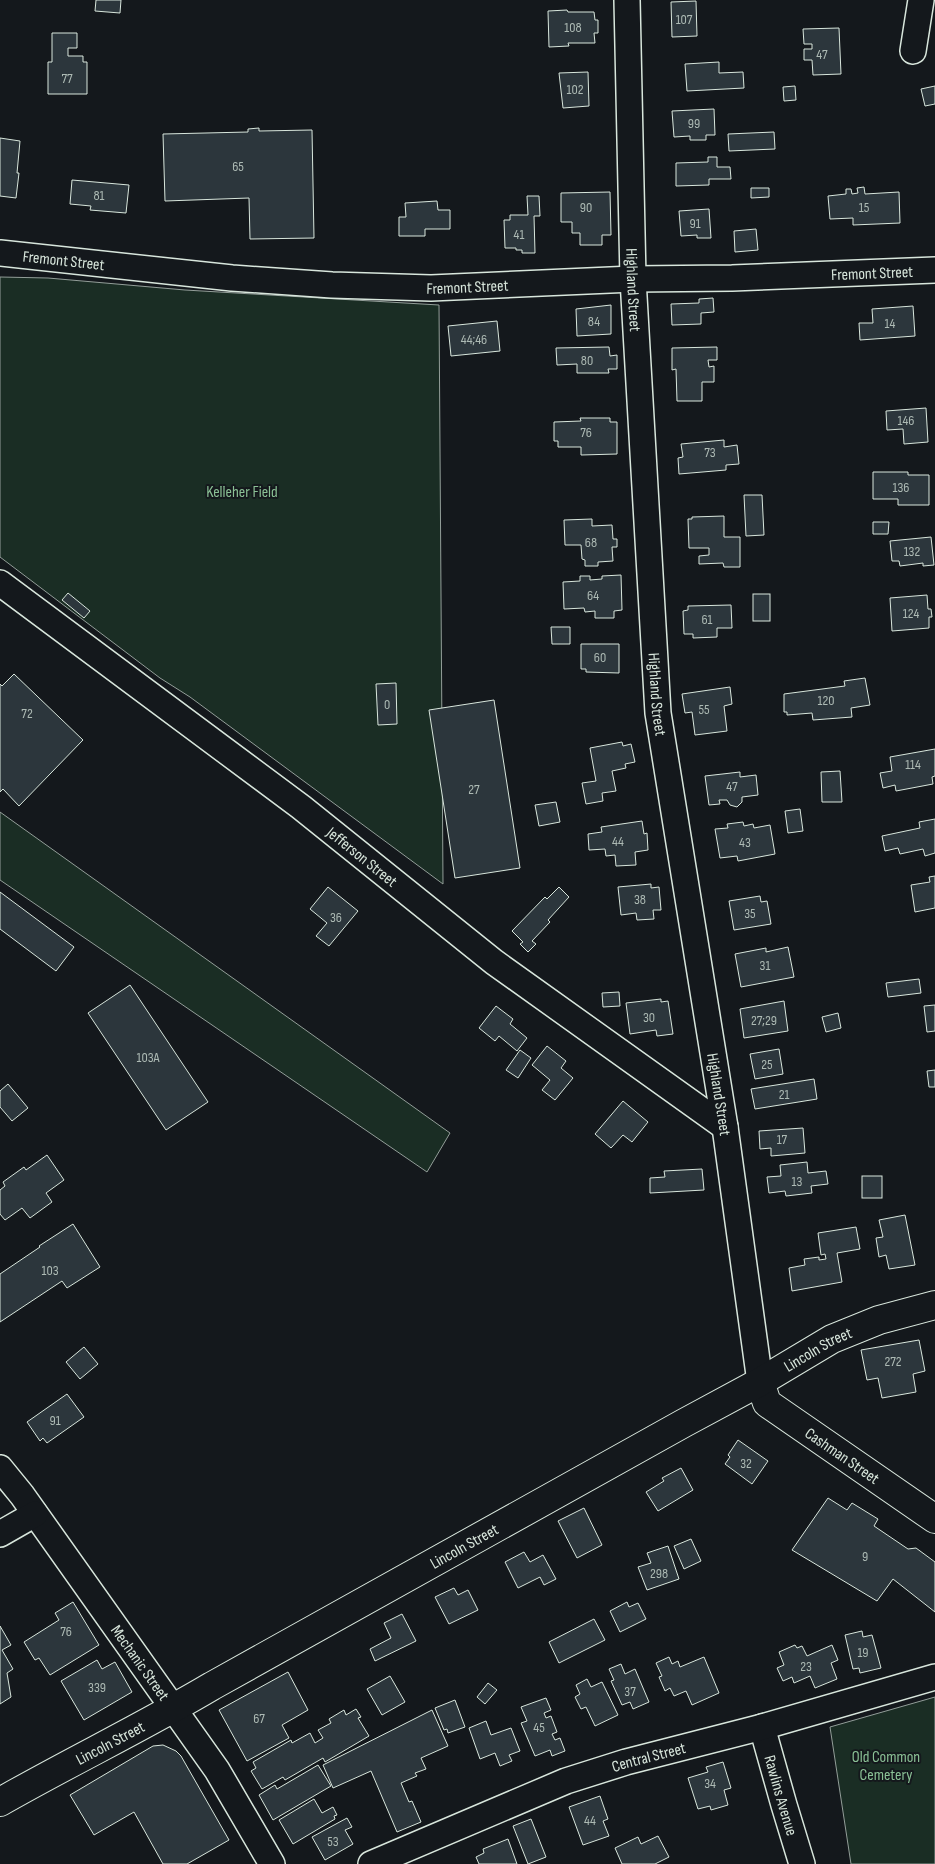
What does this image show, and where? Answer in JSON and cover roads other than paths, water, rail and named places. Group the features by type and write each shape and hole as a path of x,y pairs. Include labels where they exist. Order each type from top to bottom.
{"main road":[{"name":"Lincoln Street","path":"0,1802 173,1709 760,1382 832,1339 879,1320 935,1305"},
{"name":"Cashman Street","path":"760,1382 767,1403 935,1519"}],"street":[{"name":"Highland Street","path":"627,0 633,279 658,713 725,1127 760,1382"},
{"path":"913,51 922,0"},
{"name":"Fremont Street","path":"0,253 232,278 332,285 431,288 633,279 732,278 935,270"},
{"name":"Jefferson Street","path":"0,583 301,807 494,962 725,1127"},
{"name":"Mechanic Street","path":"0,1468 35,1514 217,1770 272,1864"},
{"path":"0,1534 35,1514"},
{"name":"Central Street","path":"371,1864 566,1782 626,1762 762,1727 935,1677"},
{"name":"Rawlins Avenue","path":"762,1727 802,1864"}],"park label":[{"name":"Kelleher Field","path":"242,491"},
{"name":"Old Common Cemetery","path":"886,1765"}]}
